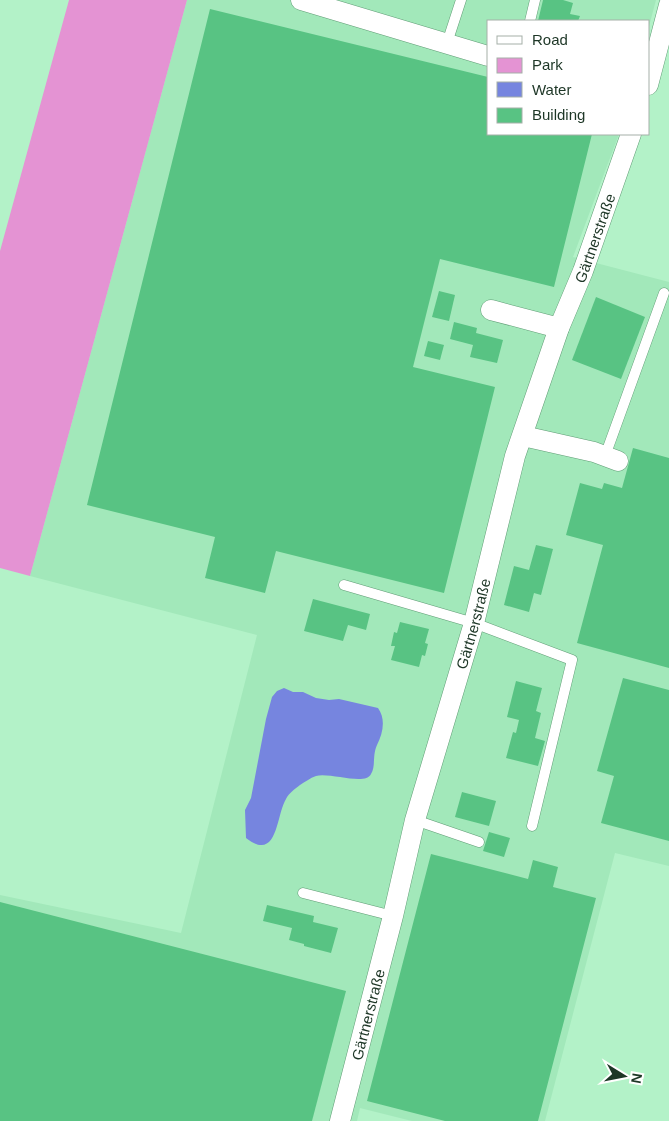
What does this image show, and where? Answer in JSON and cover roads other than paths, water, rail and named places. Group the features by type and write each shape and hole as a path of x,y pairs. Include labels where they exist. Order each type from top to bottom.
{"street":[{"path":"301,0 487,56"},
{"path":"649,80 669,5"},
{"name":"Gärtnerstraße","path":"340,1121 393,916 415,820 474,623 516,456 560,328 583,271 631,135"},
{"path":"492,310 560,328"},
{"path":"524,436 594,452 611,459"}],"lane":[{"path":"447,43 461,0"},
{"path":"530,20 535,0"},
{"path":"611,459 664,293"},
{"path":"344,585 474,623 572,660 532,826"},
{"path":"415,820 479,842"},
{"path":"302,893 393,916"}],"water":[{"path":"284,688 293,692 303,692 316,698 339,699 378,708 383,721 382,731 375,753 373,768 368,777 355,779 322,775 308,780 287,797 270,841 264,845 256,844 246,838 245,810 251,798 272,697 277,691"}]}
